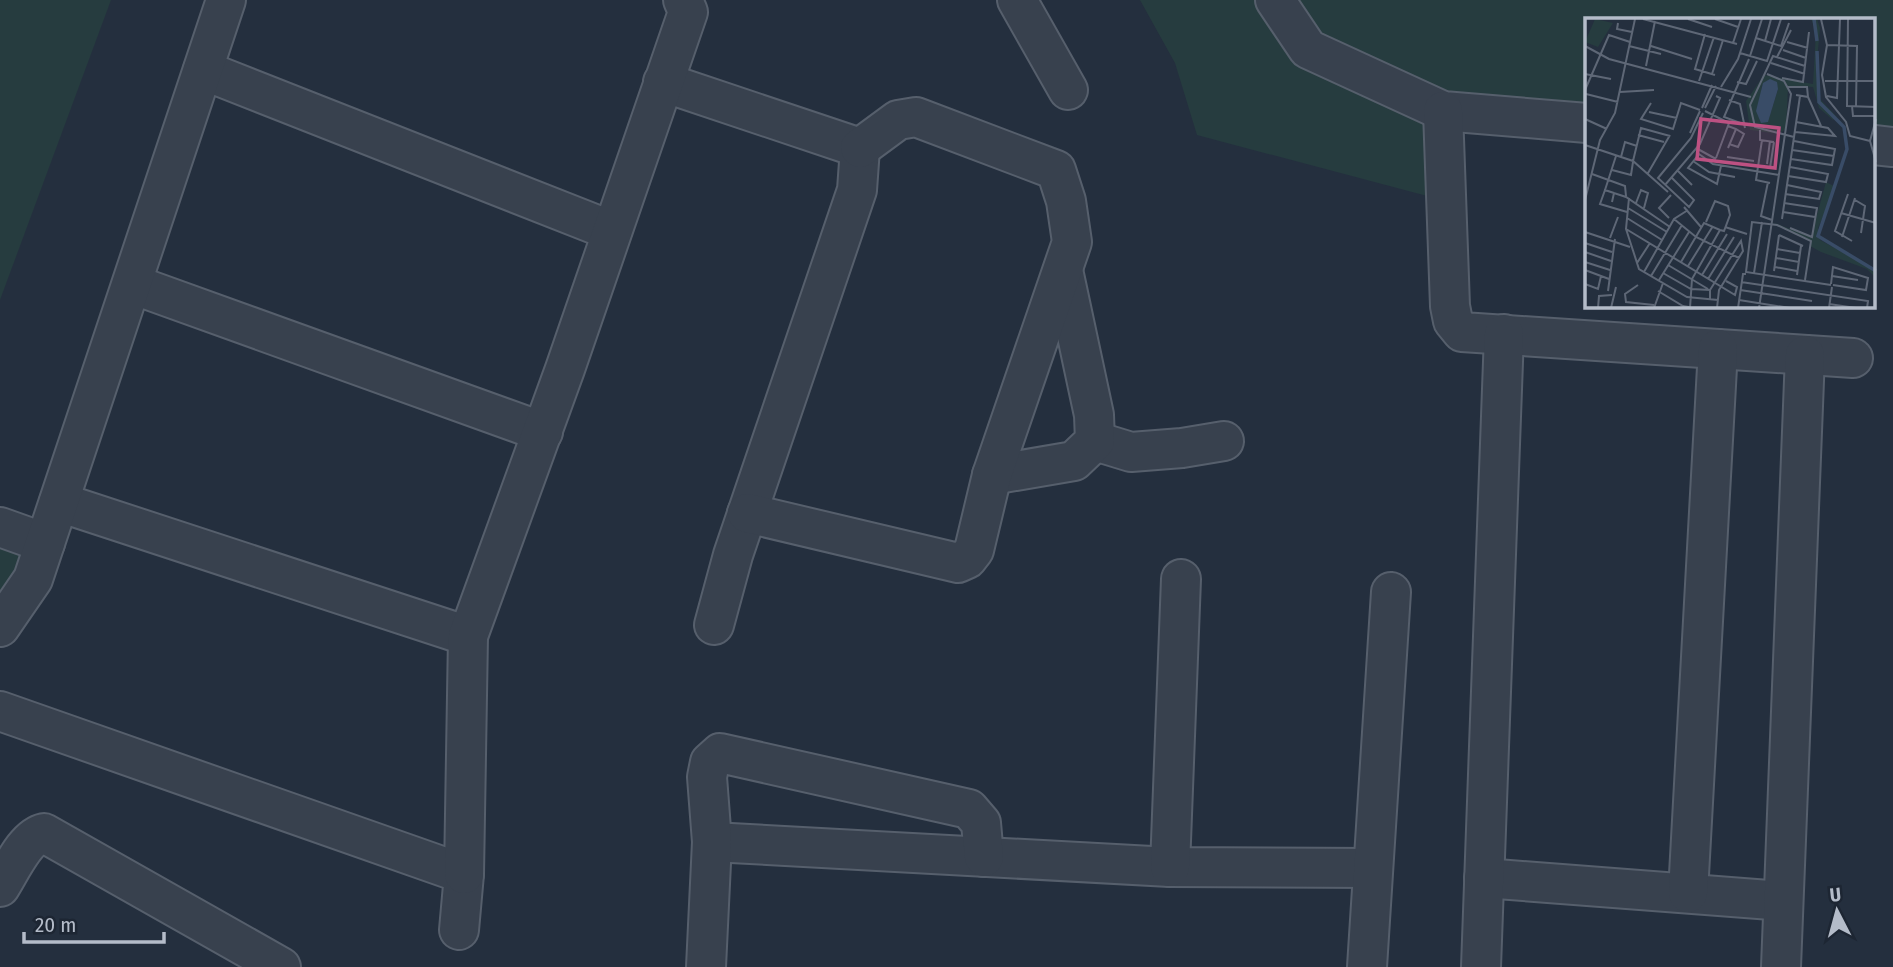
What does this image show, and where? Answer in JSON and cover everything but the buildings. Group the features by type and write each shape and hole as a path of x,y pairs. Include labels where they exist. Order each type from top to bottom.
{"street":[{"path":"0,627 33,579 226,0"},
{"path":"459,930 464,874 468,636 543,432 688,12 682,0"},
{"path":"1017,0 1068,90"},
{"path":"1275,0 1308,50 1443,111 1585,122"},
{"path":"203,69 612,231"},
{"path":"663,82 860,148"},
{"path":"1443,111 1450,306 1453,321 1462,332 1853,358"},
{"path":"714,625 733,555 747,513 857,190 860,148 898,120 916,117 1056,170 1066,201 1072,242 992,475 974,550 967,559 958,563 747,513"},
{"path":"992,475 1074,461 1095,441 1094,415 1063,270"},
{"path":"132,284 543,432"},
{"path":"1481,967 1504,334"},
{"path":"1688,893 1718,349"},
{"path":"1781,967 1805,355"},
{"path":"1095,441 1131,452 1224,441"},
{"path":"58,502 468,636"},
{"path":"0,527 45,543"},
{"path":"1170,867 1181,579"},
{"path":"1367,967 1391,592"},
{"path":"0,711 464,874"},
{"path":"706,967 712,842 707,777 710,762 720,753 969,809 981,823 984,857"},
{"path":"0,887 29,841 44,833 281,967"},
{"path":"712,842 1170,867 1372,869"},
{"path":"1484,878 1783,901"}],"green space":[{"path":"0,0 111,0 0,300"},
{"path":"1140,0 1893,0 1893,147 1876,145 1876,18 1585,18 1585,123 1443,111 1446,201 1197,135 1175,63"},
{"path":"0,527 45,543 0,627"}]}
